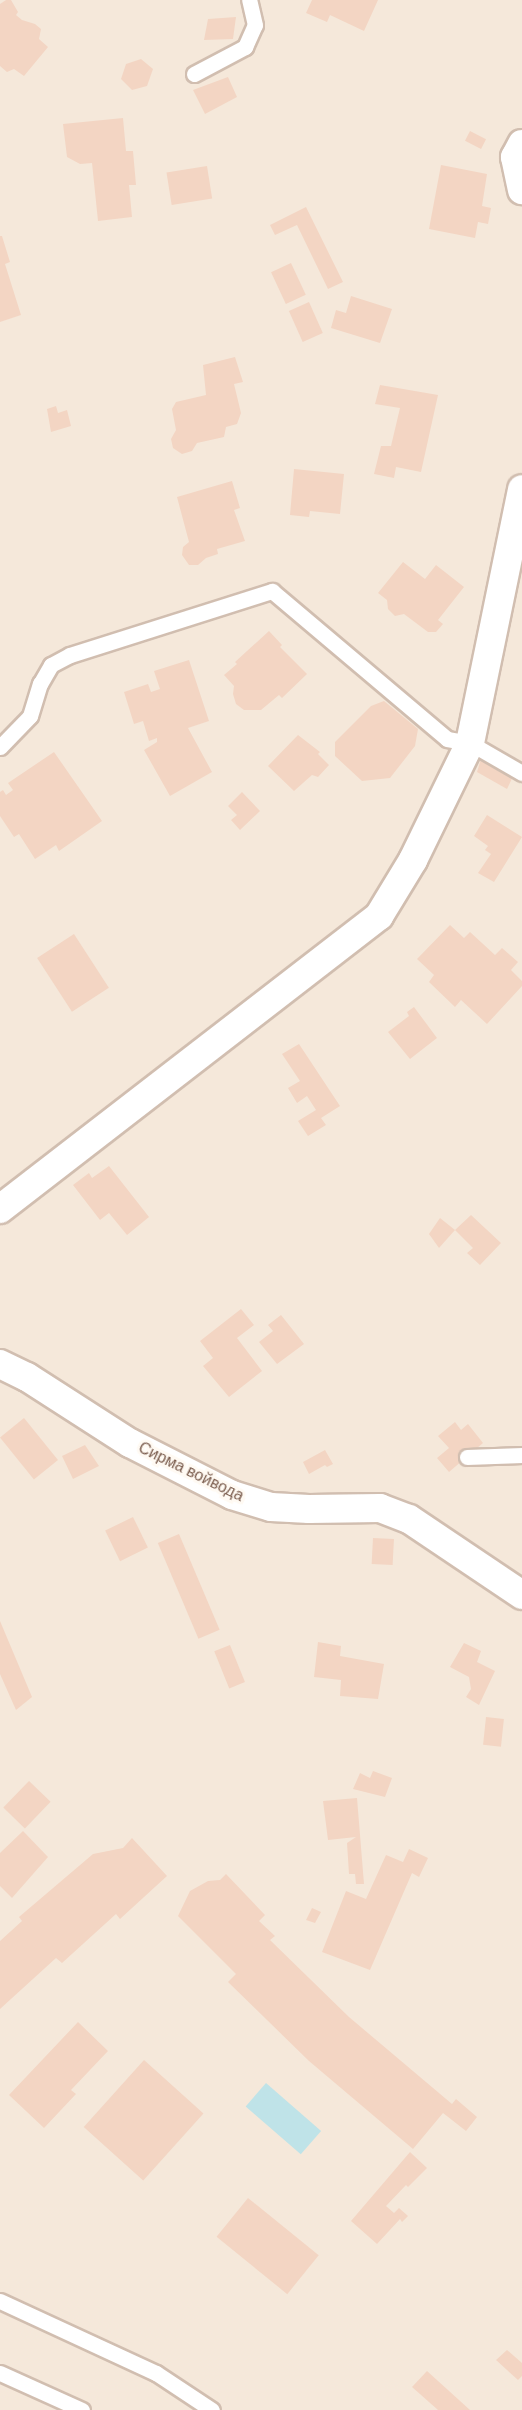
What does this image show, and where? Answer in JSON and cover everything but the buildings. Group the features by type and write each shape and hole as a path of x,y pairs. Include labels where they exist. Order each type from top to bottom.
{"street":[{"path":"522,144 515,157 522,190"},
{"path":"0,1209 379,916 413,860 470,743 522,489"},
{"name":"Сирма войвода","path":"0,1364 27,1377 130,1443 232,1495 271,1507 380,1508 410,1519 522,1595"}],"lane":[{"path":"194,74 246,47 255,25 249,0"},
{"path":"0,747 30,716 40,684 51,665 70,655 272,591 447,739 470,743 522,773"},
{"path":"467,1457 522,1455"},
{"path":"0,2301 156,2373 212,2410"},
{"path":"0,2373 82,2410"}],"shaded area":[{"path":"0,0 522,0 522,2410 0,2410"}],"water":[{"path":"266,2083 321,2131 301,2154 246,2106"}]}
